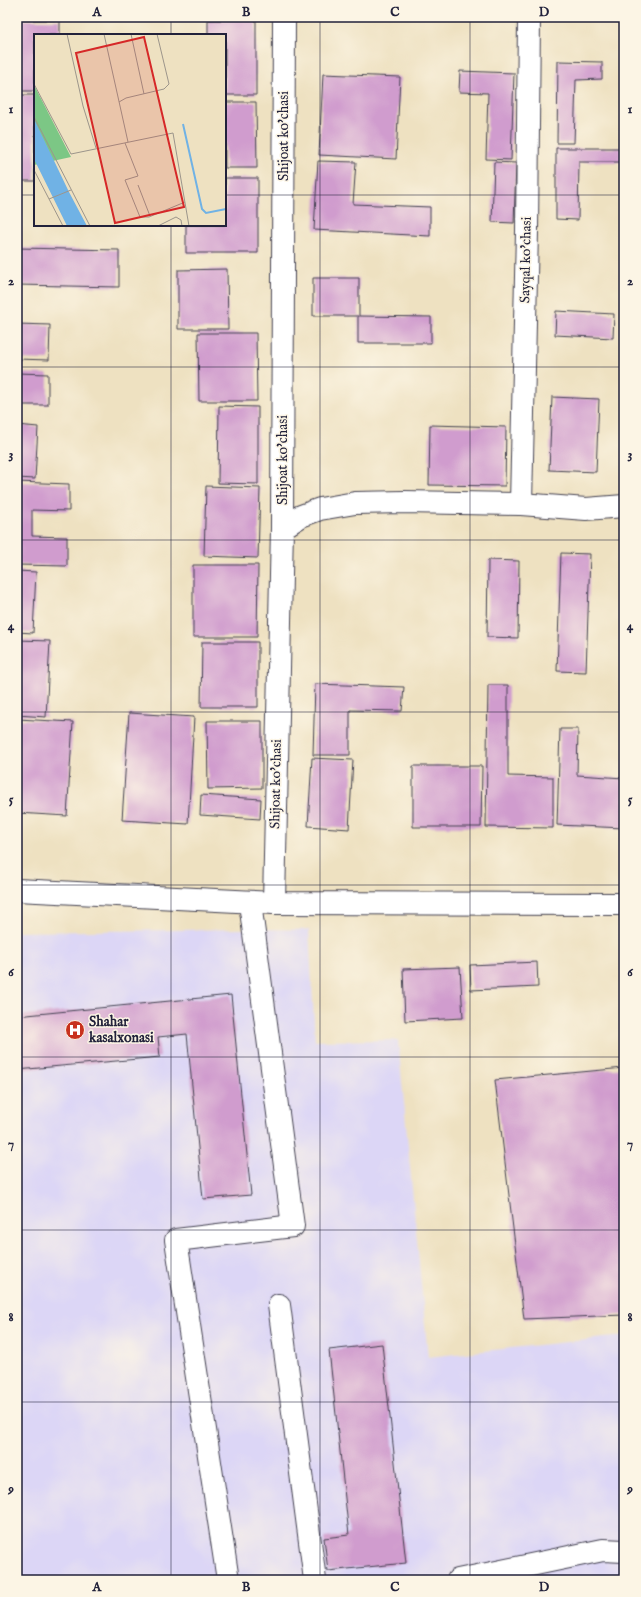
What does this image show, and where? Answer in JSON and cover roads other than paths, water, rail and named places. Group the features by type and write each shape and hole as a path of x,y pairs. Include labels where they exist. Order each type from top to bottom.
{"street":[{"name":"Shijoat ko'chasi","path":"274,903 282,528 284,17"},
{"name":"Sayqal ko'chasi","path":"521,504 527,231 529,17"},
{"path":"282,528 301,516 320,509 355,503 404,502 521,504 586,509 624,506"},
{"path":"17,890 250,903 624,904"},
{"path":"228,1580 176,1240 293,1226 250,903"},
{"path":"279,1305 315,1580"},
{"path":"458,1580 603,1550 624,1551"}],"place":[{"name":"Shahar kasalxonasi","path":"75,1030"}]}
